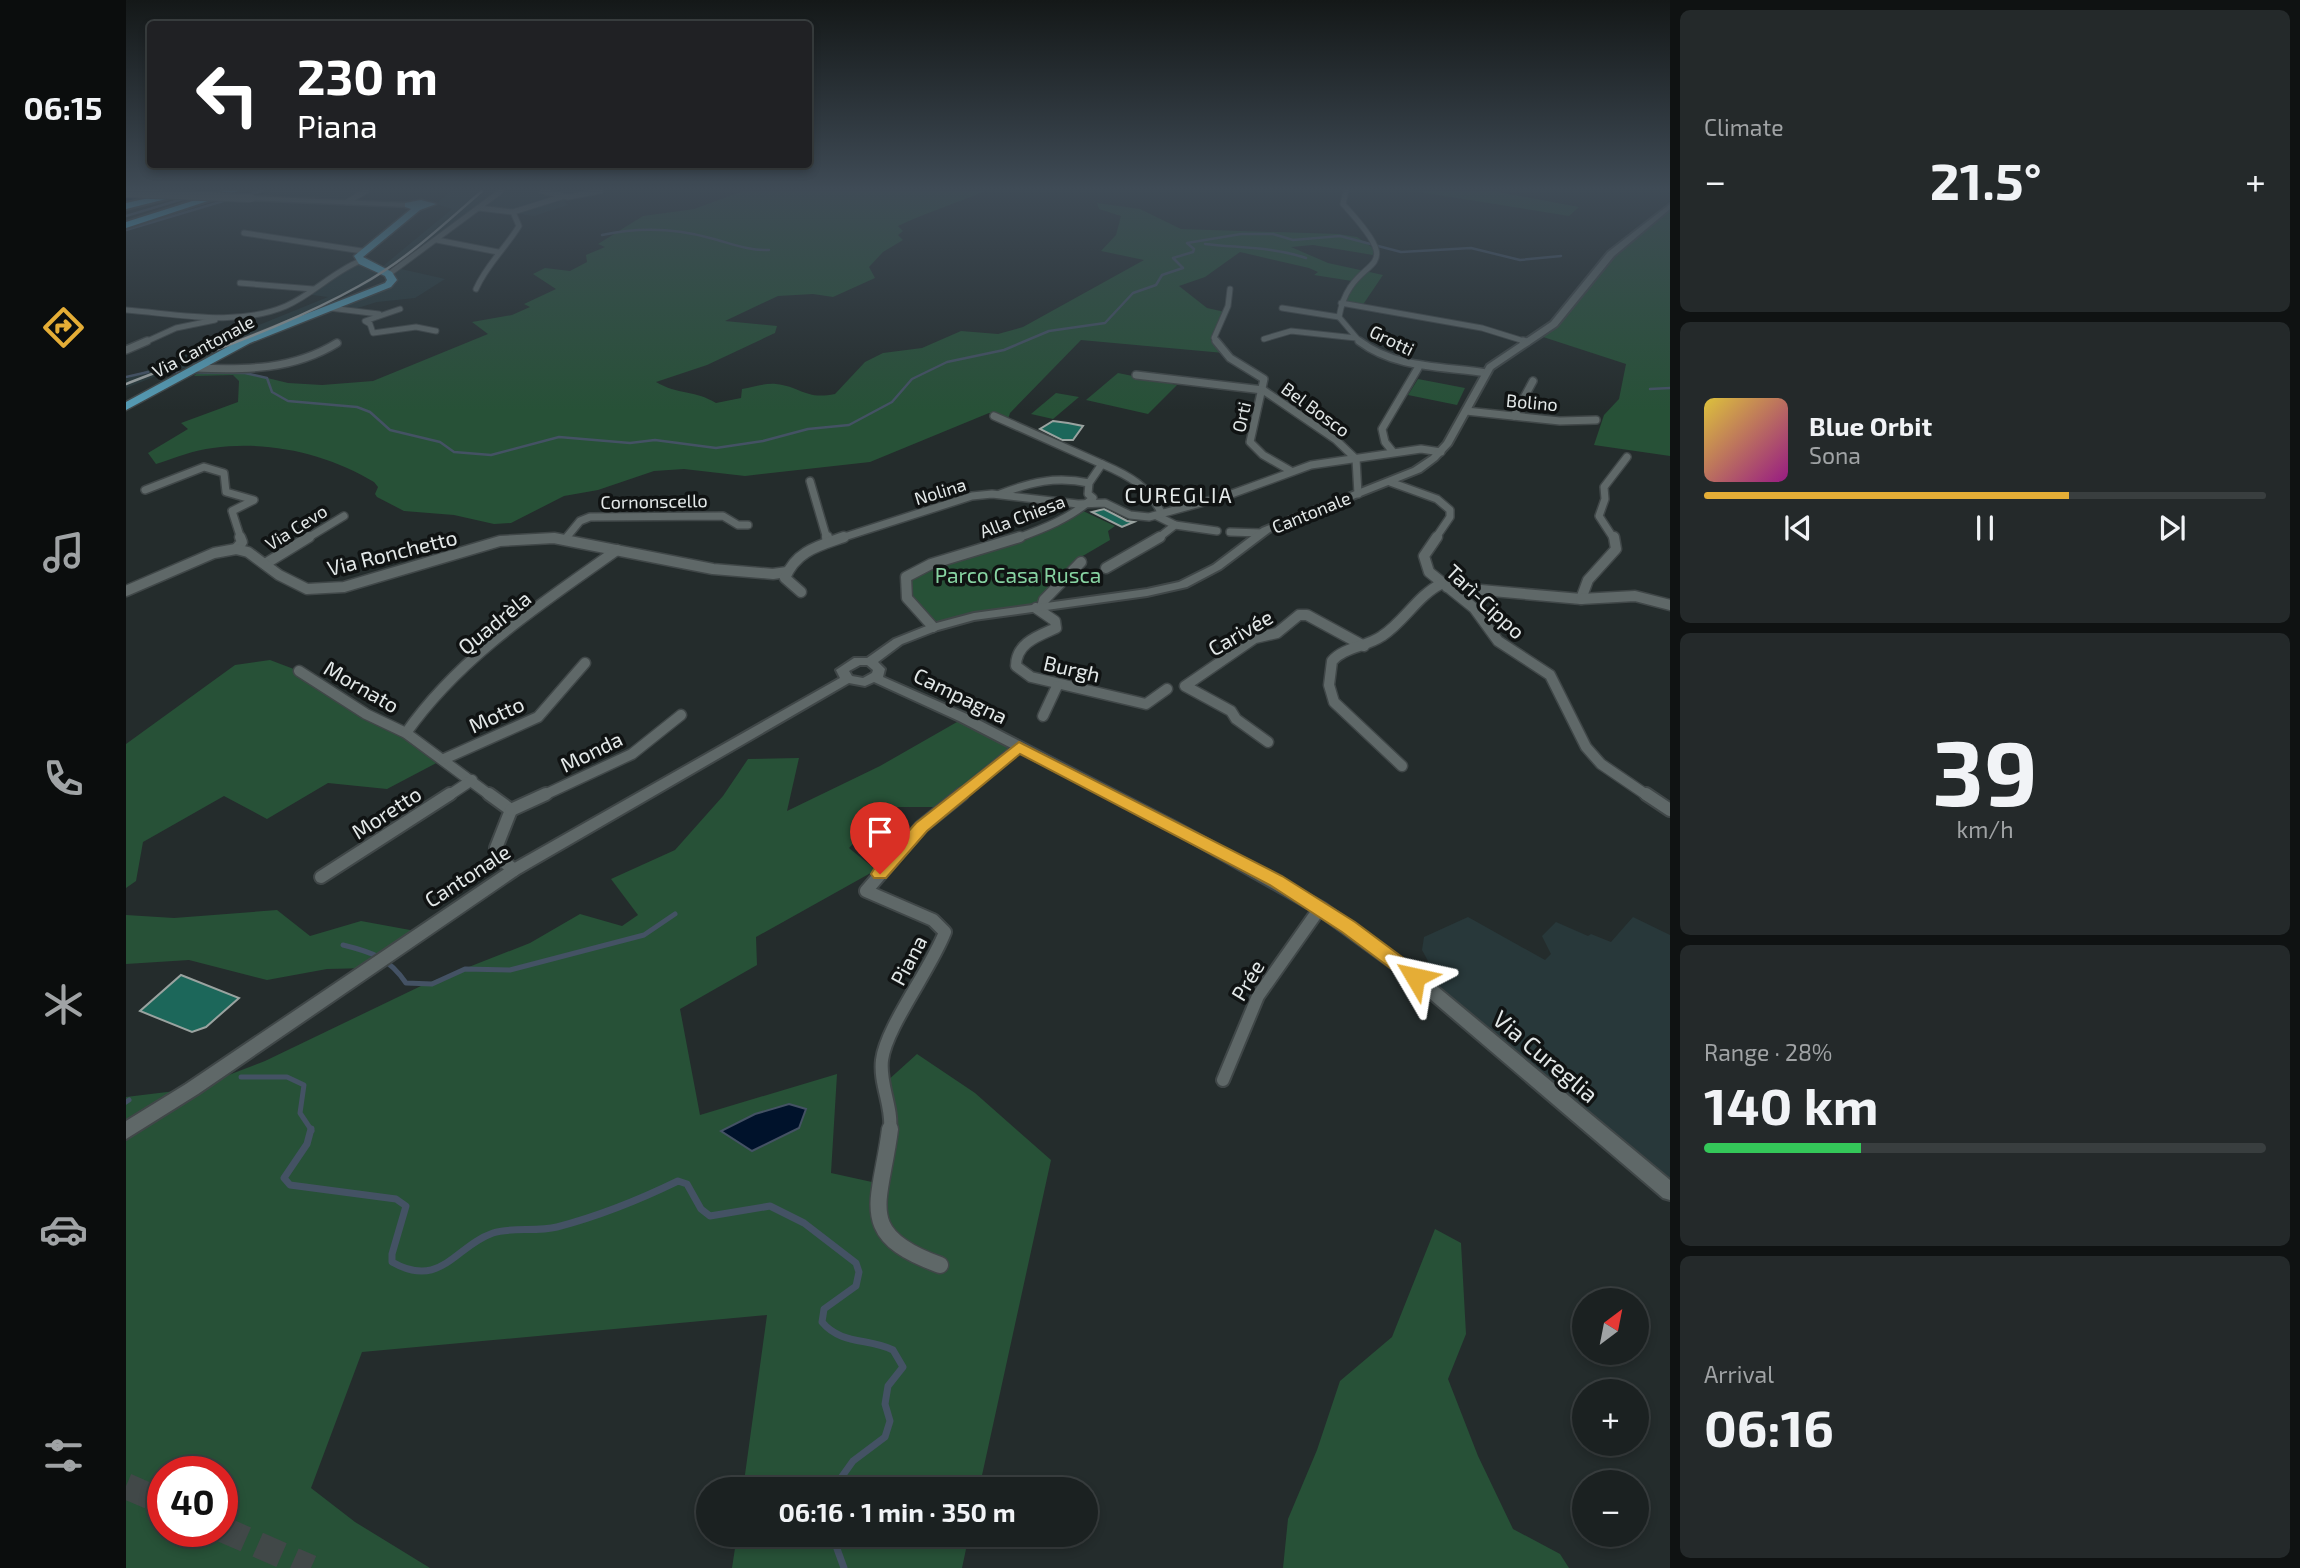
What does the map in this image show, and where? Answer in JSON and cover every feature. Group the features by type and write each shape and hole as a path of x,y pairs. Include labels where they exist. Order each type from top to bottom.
{"main road":[{"path":"371,264 389,274"},
{"name":"Via Cantonale","path":"126,407 253,338 385,286 392,280 389,274"}],"street":[{"path":"126,350 176,328 280,308 313,289 347,264"},
{"path":"389,274 403,264"},
{"path":"476,289 488,264"},
{"path":"1282,308 1339,317 1341,303 1355,280 1374,264"},
{"name":"Cantonale","path":"126,1130 192,1090 514,870 847,679 842,673 844,667 858,661 870,662 895,642 933,627 1039,607 1146,593 1183,585 1217,568 1261,533 1417,470 1441,452 1495,362 1557,322 1603,264"},
{"path":"240,283 313,289"},
{"path":"1230,289 1228,306 1214,338 1230,358 1260,374 1264,379 1264,390"},
{"path":"1341,303 1474,326 1527,342"},
{"path":"330,308 379,314"},
{"path":"400,309 365,321 370,324 373,333 416,327 436,331"},
{"path":"127,311 228,317"},
{"name":"Grotti","path":"1339,317 1361,343 1418,368 1430,366 1486,373"},
{"path":"1264,339 1291,331 1356,338"},
{"path":"190,371 255,370 306,359 337,343"},
{"path":"1393,452 1383,437 1382,429 1387,416 1418,368"},
{"name":"Bel Bosco","path":"1136,375 1264,390 1335,439 1356,459 1358,494"},
{"path":"1514,416 1533,381"},
{"name":"Orti","path":"1264,390 1250,442 1263,455 1291,471"},
{"name":"Bolino","path":"1466,411 1596,420"},
{"path":"994,416 1138,479 1152,492 1159,515 1175,525 1217,531"},
{"path":"1159,515 1226,496 1291,471 1393,452 1421,449 1441,452"},
{"path":"1581,599 1588,580 1616,549 1614,537 1600,521 1599,513 1605,498 1604,487 1627,457"},
{"name":"Alla Chiesa","path":"933,627 906,597 904,582 912,573 1064,518 1089,504 1093,498 1088,494 1089,483 1102,464"},
{"path":"126,591 214,553 236,549 242,542 232,511 254,500 226,492 225,473 204,467 145,490"},
{"path":"998,495 1034,481 1061,476 1089,483"},
{"path":"810,481 828,542"},
{"name":"Tarì-Cippo","path":"1390,482 1437,499 1450,510 1450,517 1424,556 1424,564 1444,585 1474,608 1498,641 1549,675 1586,747 1601,764 1670,810"},
{"name":"Nolina","path":"787,572 797,557 828,542 972,496 998,495 1089,504 1105,503 1141,518 1159,515"},
{"name":"Via Cevo","path":"265,564 344,516"},
{"name":"Cornonscello","path":"566,538 586,517 723,516 738,524 748,525"},
{"path":"1106,568 1118,558 1164,535 1175,525"},
{"path":"1230,532 1261,533"},
{"path":"566,538 713,569 773,575 787,572"},
{"name":"Via Ronchetto","path":"236,549 248,552 279,575 307,589 344,587 487,544 516,539 566,538"},
{"name":"Quadrèla","path":"406,733 416,716 466,667 513,627 617,550"},
{"path":"1039,607 1081,562"},
{"path":"787,572 785,578 801,592"},
{"path":"1402,766 1338,708 1329,685 1334,658 1388,634 1433,588 1444,585 1581,599 1635,596 1670,605"},
{"name":"Burgh","path":"1039,607 1055,621 1056,628 1018,648 1014,657 1016,666 1031,677 1146,704 1167,689"},
{"name":"Carivée","path":"1268,742 1231,712 1185,686 1255,638 1277,633 1299,615 1307,615 1364,646"},
{"path":"847,679 858,682 876,678 879,669 870,662"},
{"name":"Motto","path":"444,759 538,718 585,663"},
{"name":"Mornato","path":"299,671 366,714 406,733"},
{"name":"Campagna","path":"876,678 1019,747 1255,869 1320,908 1391,959"},
{"path":"1042,716 1057,685"},
{"name":"Monda","path":"512,810 632,754 681,715"},
{"path":"406,733 512,810 496,848 497,856 514,870"},
{"name":"Piana","path":"940,1265 916,1258 894,1243 880,1229 876,1212 891,1122 881,1080 884,1050 946,932 933,920 866,891 922,827 1019,747"},
{"name":"Moretto","path":"321,877 472,780"},
{"name":"Prée","path":"1223,1080 1258,996 1320,908"},
{"name":"Via Cureglia","path":"1391,959 1670,1192"}],"shaded area":[{"path":"355,264 365,264 377,271 385,264 395,264 366,285 187,368 171,370 126,388 126,379 328,297 305,294"},
{"path":"401,269 445,279 415,298 377,302 351,310 333,308 394,283 394,274"},
{"path":"1468,917 1545,960 1551,954 1542,936 1556,922 1588,936 1591,934 1611,942 1633,917 1670,935 1670,1180 1529,1061 1415,977 1428,961 1422,950 1424,937"}],"green space":[{"path":"583,264 872,264 869,267 875,278 833,297 813,294 778,296 725,321 777,326 775,333 707,365 656,382 716,403 741,398 742,389 768,384 810,394 835,394 865,362 883,353 922,348 961,331 998,334 1023,327 1136,264 1223,264 1205,277 1179,286 1207,308 1225,312 1214,338 1224,353 1081,340 1010,413 1008,419 989,413 870,462 745,476 684,469 654,471 598,490 564,496 511,523 494,524 454,515 404,511 377,497 375,494 378,487 374,482 356,472 297,452 234,446 199,450 156,464 148,453 188,429 181,423 238,402 239,381 233,375 194,376 196,374 238,371 288,383 322,385 373,381 488,334 472,322 512,315 530,307 524,304 556,289 533,274 545,268 570,271"},
{"path":"1292,264 1333,264 1383,275 1362,306 1342,303 1352,281 1314,275 1318,272"},
{"path":"1602,264 1670,264 1670,456 1594,445 1604,415 1619,399 1626,364 1537,335 1554,324"},
{"path":"1118,373 1177,385 1148,414 1086,400"},
{"path":"1418,379 1465,388 1457,405 1408,395"},
{"path":"1056,393 1079,397 1053,419 1031,414"},
{"name":"Parco Casa Rusca","path":"1081,510 1115,526 1108,531 1110,540 1081,557 1042,607 933,627 912,606 906,577"},
{"path":"270,660 299,671 444,759 387,789 328,783 267,819 224,796 143,842 136,881 126,888 126,744 235,665"},
{"path":"964,718 1019,747 943,807 889,807 849,848 876,870 756,937 757,965 680,1009 700,1115 837,1074 831,1173 881,1184 886,1082 917,1054 975,1093 1051,1160 982,1477 745,1477 767,1315 362,1352 311,1488 355,1522 430,1568 126,1568 126,1097 192,1089 265,1061 423,985 530,943 580,914 622,926 638,915 611,879 675,850 723,796 748,759 799,758 787,811 880,766"},
{"path":"277,910 310,936 361,921 421,932 369,968 327,969 267,980 189,960 126,964 126,915 174,918"},
{"path":"1435,1229 1461,1243 1466,1334 1448,1379 1478,1456 1513,1529 1560,1554 1569,1568 1283,1568 1288,1519 1317,1450 1340,1381 1392,1337"},
{"path":"735,1547 966,1547 962,1568 732,1568"}],"water":[{"path":"789,1104 806,1109 799,1128 752,1151 721,1131 755,1114"}],"building":[{"path":"1053,421 1083,426 1073,440 1062,440 1040,429"},
{"path":"1104,509 1134,522 1122,527 1092,512"},
{"path":"181,975 239,998 206,1027 192,1032 140,1011"}],"waterway":[{"path":"166,372 245,373 267,378 272,392 288,401 357,407 370,412 390,430 440,442 454,452 491,455 559,437 630,443 655,440 716,448 763,441 808,429 849,425 892,402 912,379 947,362 1004,350 1049,331 1105,323 1133,293 1156,285 1162,275 1183,268 1179,264"},
{"path":"126,377 148,372"},
{"path":"1650,389 1670,388"},
{"path":"343,945 379,957 400,974 406,983 432,984 465,969 510,970 644,935 675,914"},
{"path":"241,1077 287,1077 304,1085 300,1113 311,1129"},
{"path":"311,1129 307,1144 284,1178 290,1185 396,1199 406,1206 392,1262 409,1269 435,1269 493,1233 573,1223 619,1207 678,1181 687,1184 701,1209 710,1216 770,1206 804,1223 856,1263 859,1272 856,1286 824,1309 822,1322 846,1338 893,1350 903,1367 888,1386 885,1404 890,1421 885,1437 853,1461 842,1477"},
{"path":"836,1547 844,1568"}],"tunnel":[{"path":"126,1486 147,1495"},
{"path":"238,1536 311,1568"}],"railway":[{"path":"126,384 303,314 359,286 393,264"}],"district":[{"name":"CUREGLIA","path":"1179,494"}],"route":[{"path":"880,874 894,856 943,807 1019,747 1276,880 1348,927 1415,977"}]}
